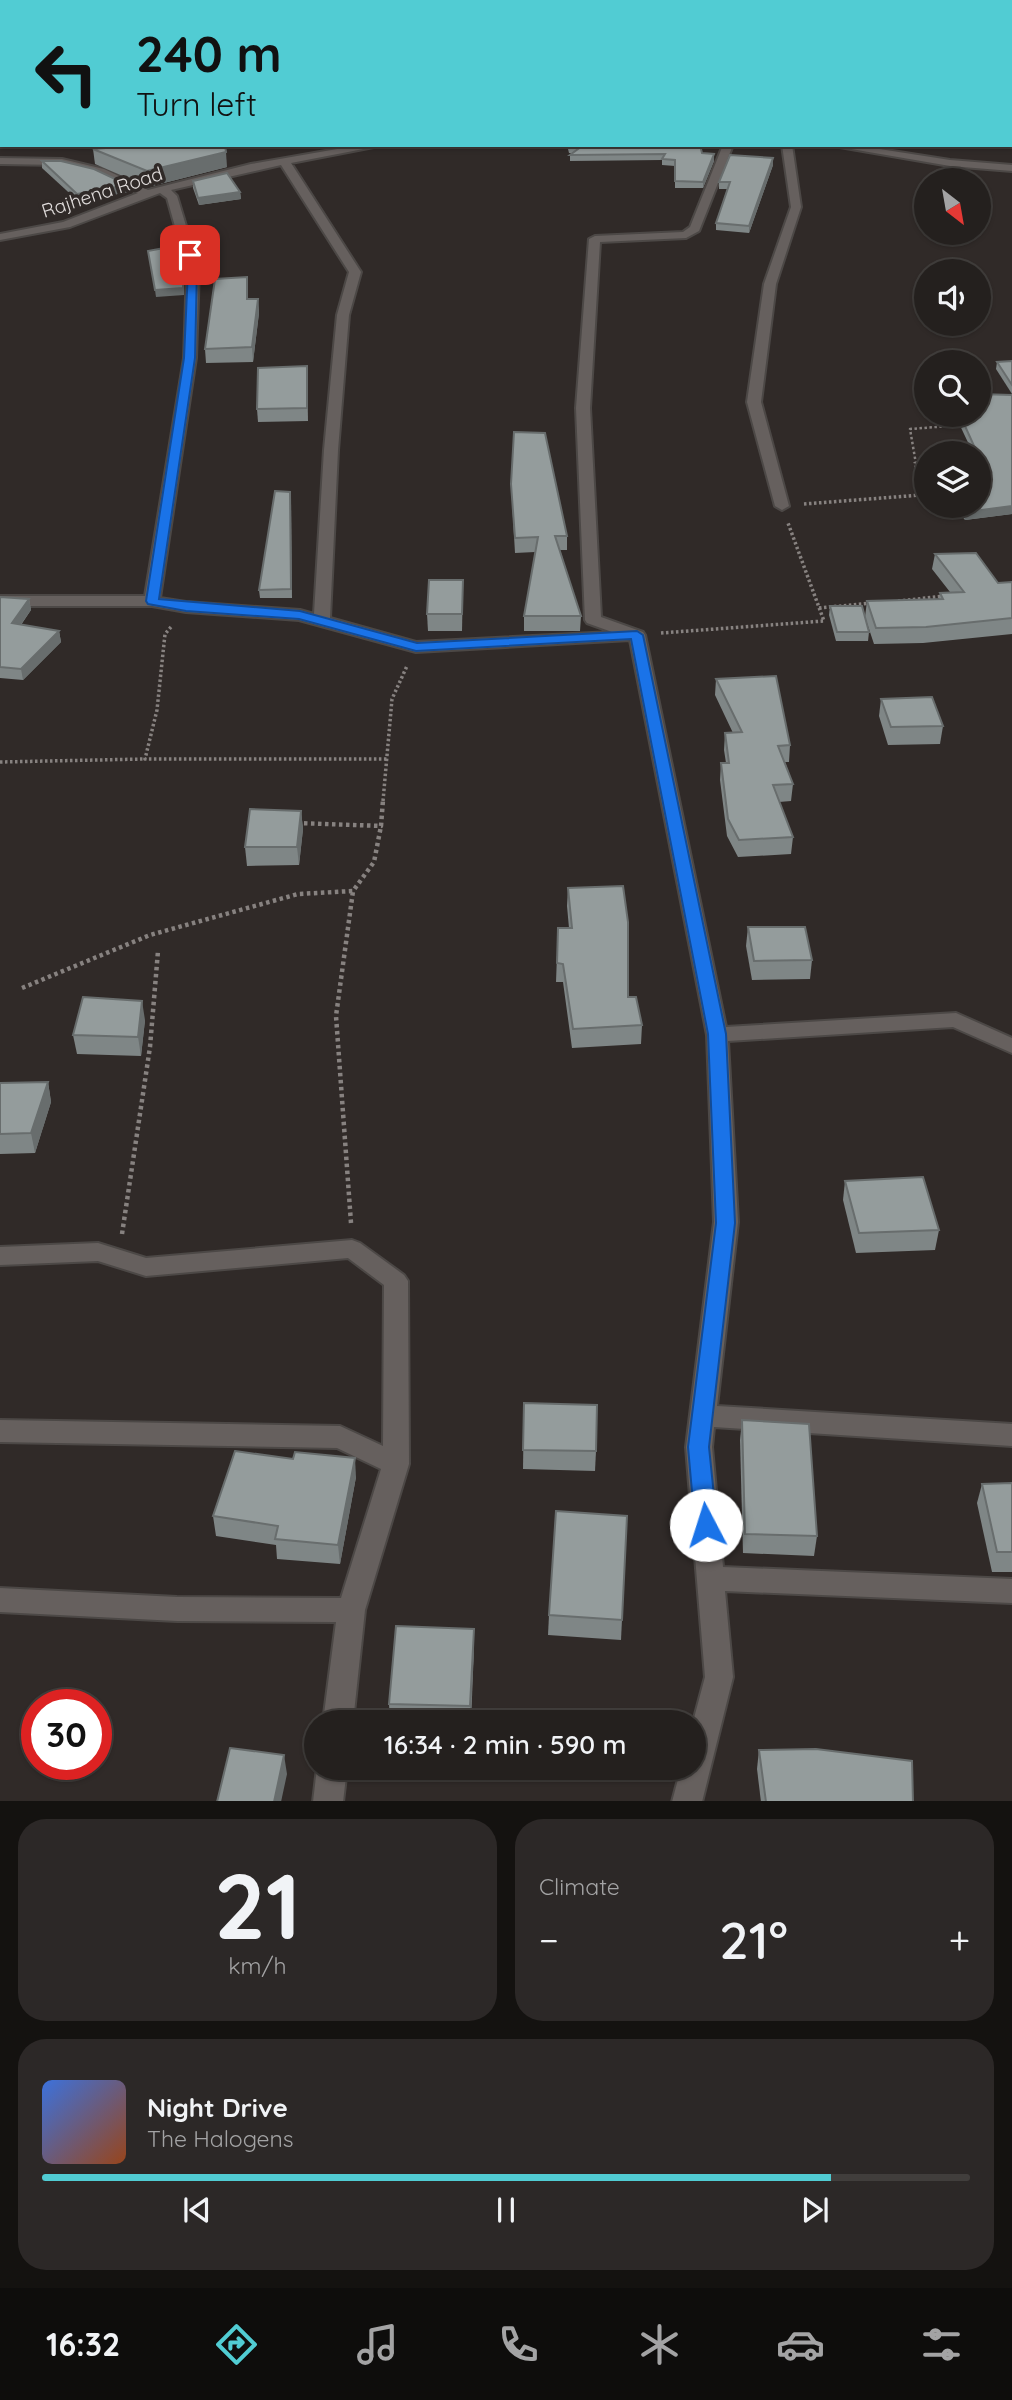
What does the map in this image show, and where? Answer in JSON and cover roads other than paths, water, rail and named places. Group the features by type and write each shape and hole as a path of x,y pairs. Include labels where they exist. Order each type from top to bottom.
{"street":[{"name":"Rajhena Road","path":"0,237 66,225 147,193 284,161 367,147"},
{"path":"637,635 593,621 583,408 595,239 686,236 695,229 727,147"},
{"path":"782,506 754,402 770,284 796,207 787,147"},
{"path":"846,147 950,163 1012,168"},
{"path":"0,161 62,162 100,171 147,193"},
{"path":"284,161 355,272 343,315 331,450 322,621"},
{"path":"152,601 190,358 193,269 172,196 163,190"},
{"path":"0,601 152,601 186,607 300,615 416,647 637,635"},
{"path":"637,635 717,1034 726,1223 699,1447 719,1677 687,1801"},
{"path":"717,1034 956,1020 1012,1046"},
{"path":"0,1256 98,1252 146,1267 352,1249 396,1281 396,1464 351,1610 339,1710"},
{"path":"702,1416 1012,1435"},
{"path":"0,1431 340,1437 396,1464"},
{"path":"710,1577 1012,1591"},
{"path":"0,1600 177,1609 351,1610"},
{"path":"328,1801 331,1780"}]}
